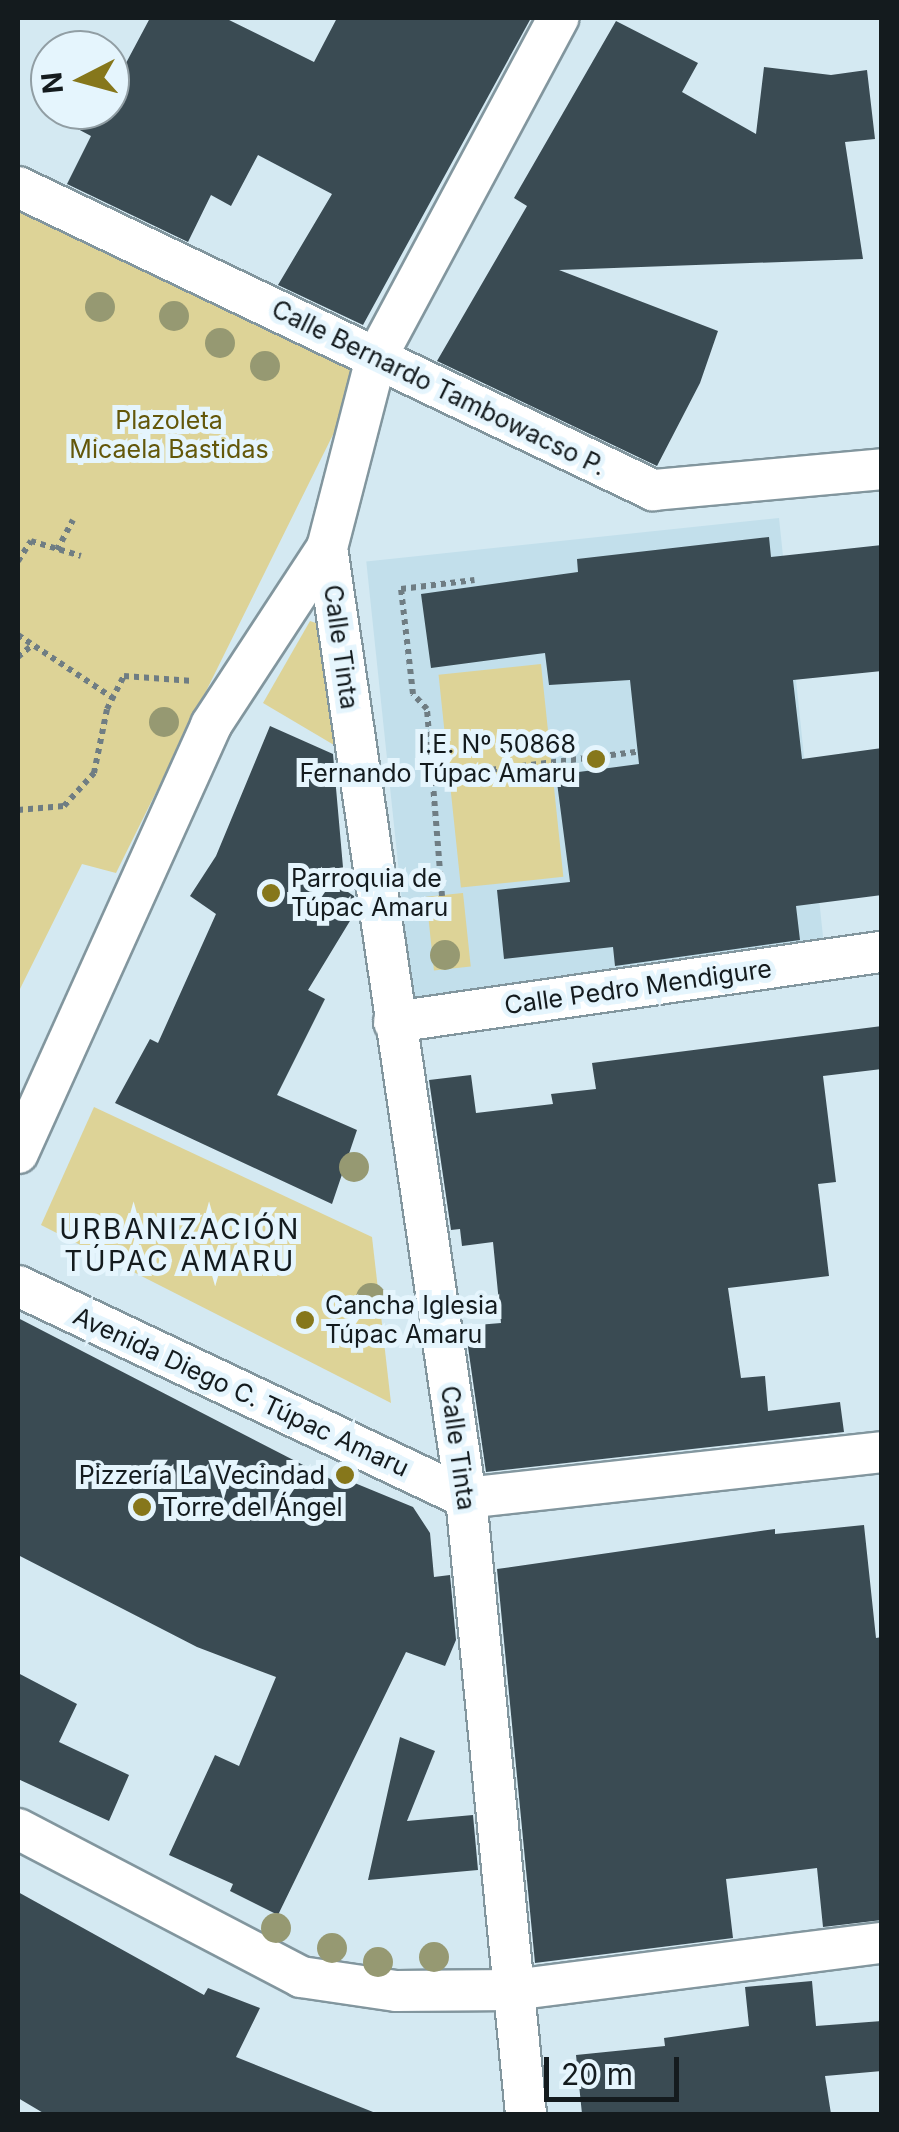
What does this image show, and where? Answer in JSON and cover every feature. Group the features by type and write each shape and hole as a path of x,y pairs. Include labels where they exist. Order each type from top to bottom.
{"street":[{"name":"Calle Tinta","path":"18,1153 229,698 327,548 376,358 558,18"},
{"name":"Calle Bernardo Tambowacso P.","path":"18,187 653,490 882,469"},
{"name":"Calle Tinta","path":"327,548 466,1498 526,2114"},
{"name":"Calle Pedro Mendigure","path":"394,1022 882,952"},
{"name":"Avenida Diego C. Túpac Amaru","path":"18,1286 466,1498"},
{"path":"466,1498 882,1452"},
{"path":"18,1829 301,1977 396,1991 513,1990 882,1943"}],"path":[{"path":"56,550 73,520"},
{"path":"18,561 31,541 80,556"},
{"path":"442,896 427,709 413,694 401,589 474,580"},
{"path":"18,635 113,698"},
{"path":"18,657 31,646"},
{"path":"18,810 64,806 94,774 113,698 124,676 189,679 229,698"},
{"path":"432,777 638,752"}],"shaded area":[{"name":"I.E. Nº 50868 Fernando Túpac Amaru","path":"779,518 825,956 412,999 366,561"}],"green space":[{"name":"Plazoleta Micaela Bastidas","path":"18,198 366,368 116,873 82,864 18,993"},
{"path":"310,621 316,623 334,745 263,703"},
{"path":"541,664 563,877 461,888 439,675"},
{"path":"463,893 471,967 434,970 426,897"},
{"name":"Cancha Iglesia Túpac Amaru","path":"94,1107 372,1237 391,1403 41,1225"}],"building":[{"path":"150,18 225,18 314,62 337,18 531,18 363,325 278,285 332,194 258,155 231,206 211,195 188,242 67,184 91,136 80,130 130,130 130,56"},
{"path":"616,21 698,63 682,92 756,134 764,67 831,75 867,70 875,139 845,142 863,259 559,270 718,331 700,383 657,466 437,361 527,206 514,198"},
{"path":"769,537 771,557 882,545 882,671 793,680 802,759 882,748 882,895 796,906 800,940 615,966 613,947 504,959 497,890 570,882 556,775 639,764 630,680 549,685 545,653 431,668 421,594 578,572 577,559"},
{"path":"270,726 333,754 345,890 354,896 356,911 308,990 325,999 277,1095 357,1130 332,1204 115,1103 150,1039 158,1043 216,914 190,896 216,856"},
{"path":"882,1026 882,1069 823,1076 836,1182 818,1184 829,1276 728,1288 741,1378 765,1376 768,1411 840,1402 844,1432 486,1472 465,1326 501,1323 493,1242 462,1246 460,1229 451,1230 429,1080 471,1075 476,1113 553,1104 551,1094 596,1089 592,1063"},
{"path":"18,1318 342,1485 345,1479 413,1507 430,1533 434,1577 450,1575 456,1640 445,1666 406,1652 278,1915 230,1891 233,1884 169,1855 215,1755 239,1766 276,1677 197,1647 18,1555"},
{"path":"864,1525 876,1638 882,1637 882,1920 823,1927 817,1868 726,1879 733,1938 535,1963 497,1569 775,1529 775,1534"},
{"path":"18,1673 77,1704 59,1742 129,1775 109,1821 18,1779"},
{"path":"400,1737 435,1751 407,1821 473,1815 478,1870 368,1880"},
{"path":"18,1892 204,1995 208,1988 260,2008 236,2057 378,2114 45,2114 18,2098"},
{"path":"812,1981 816,2026 882,2021 882,2071 825,2076 831,2114 582,2114 576,2055 665,2046 664,2038 749,2026 745,1987"}],"place":[{"name":"I.E. Nº 50868 Fernando Túpac Amaru","path":"596,759"},
{"name":"Parroquia de Túpac Amaru","path":"271,893"},
{"name":"Cancha Iglesia Túpac Amaru","path":"305,1320"},
{"name":"Pizzería La Vecindad","path":"345,1475"},
{"name":"Torre del Ángel","path":"142,1507"}],"district":[{"name":"URBANIZACIÓN TÚPAC AMARU","path":"180,1245"}]}
